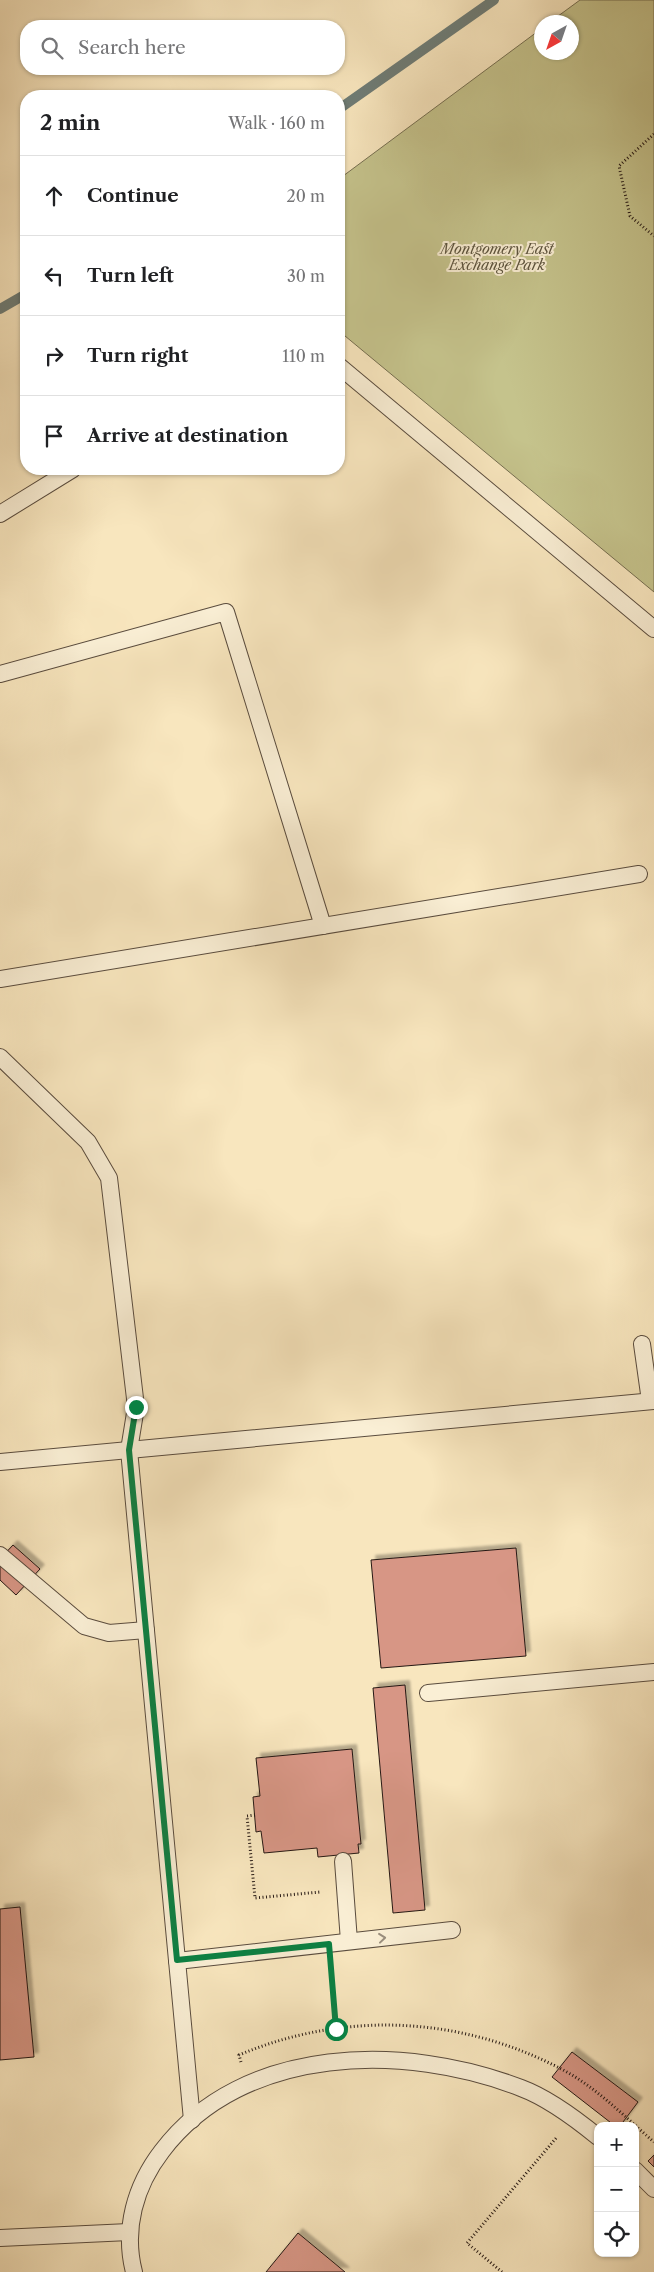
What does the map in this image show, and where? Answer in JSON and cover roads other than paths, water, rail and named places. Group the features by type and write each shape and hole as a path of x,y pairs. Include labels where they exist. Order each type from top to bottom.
{"lane":[{"path":"345,371 654,629"},
{"path":"0,514 63,475"},
{"path":"0,674 226,612 323,926"},
{"path":"0,979 639,874"},
{"path":"0,1057 88,1142 109,1178 136,1407 129,1450 192,2120"},
{"path":"0,1462 652,1401 642,1344"},
{"path":"0,1555 84,1626 109,1633 146,1630"},
{"path":"428,1693 654,1672"},
{"path":"343,1861 349,1942"},
{"path":"177,1960 452,1930"},
{"path":"134,2272 129,2232 137,2193 157,2157 175,2134 205,2108 246,2085 291,2069 344,2061 400,2060 466,2070 523,2088 573,2117 594,2134"},
{"path":"639,2174 654,2189"},
{"path":"0,2238 129,2232"}],"waterway":[{"path":"345,105 494,0"},
{"path":"0,309 20,297"}],"park label":[{"name":"Montgomery East Exchange Park","path":"497,258"}]}
